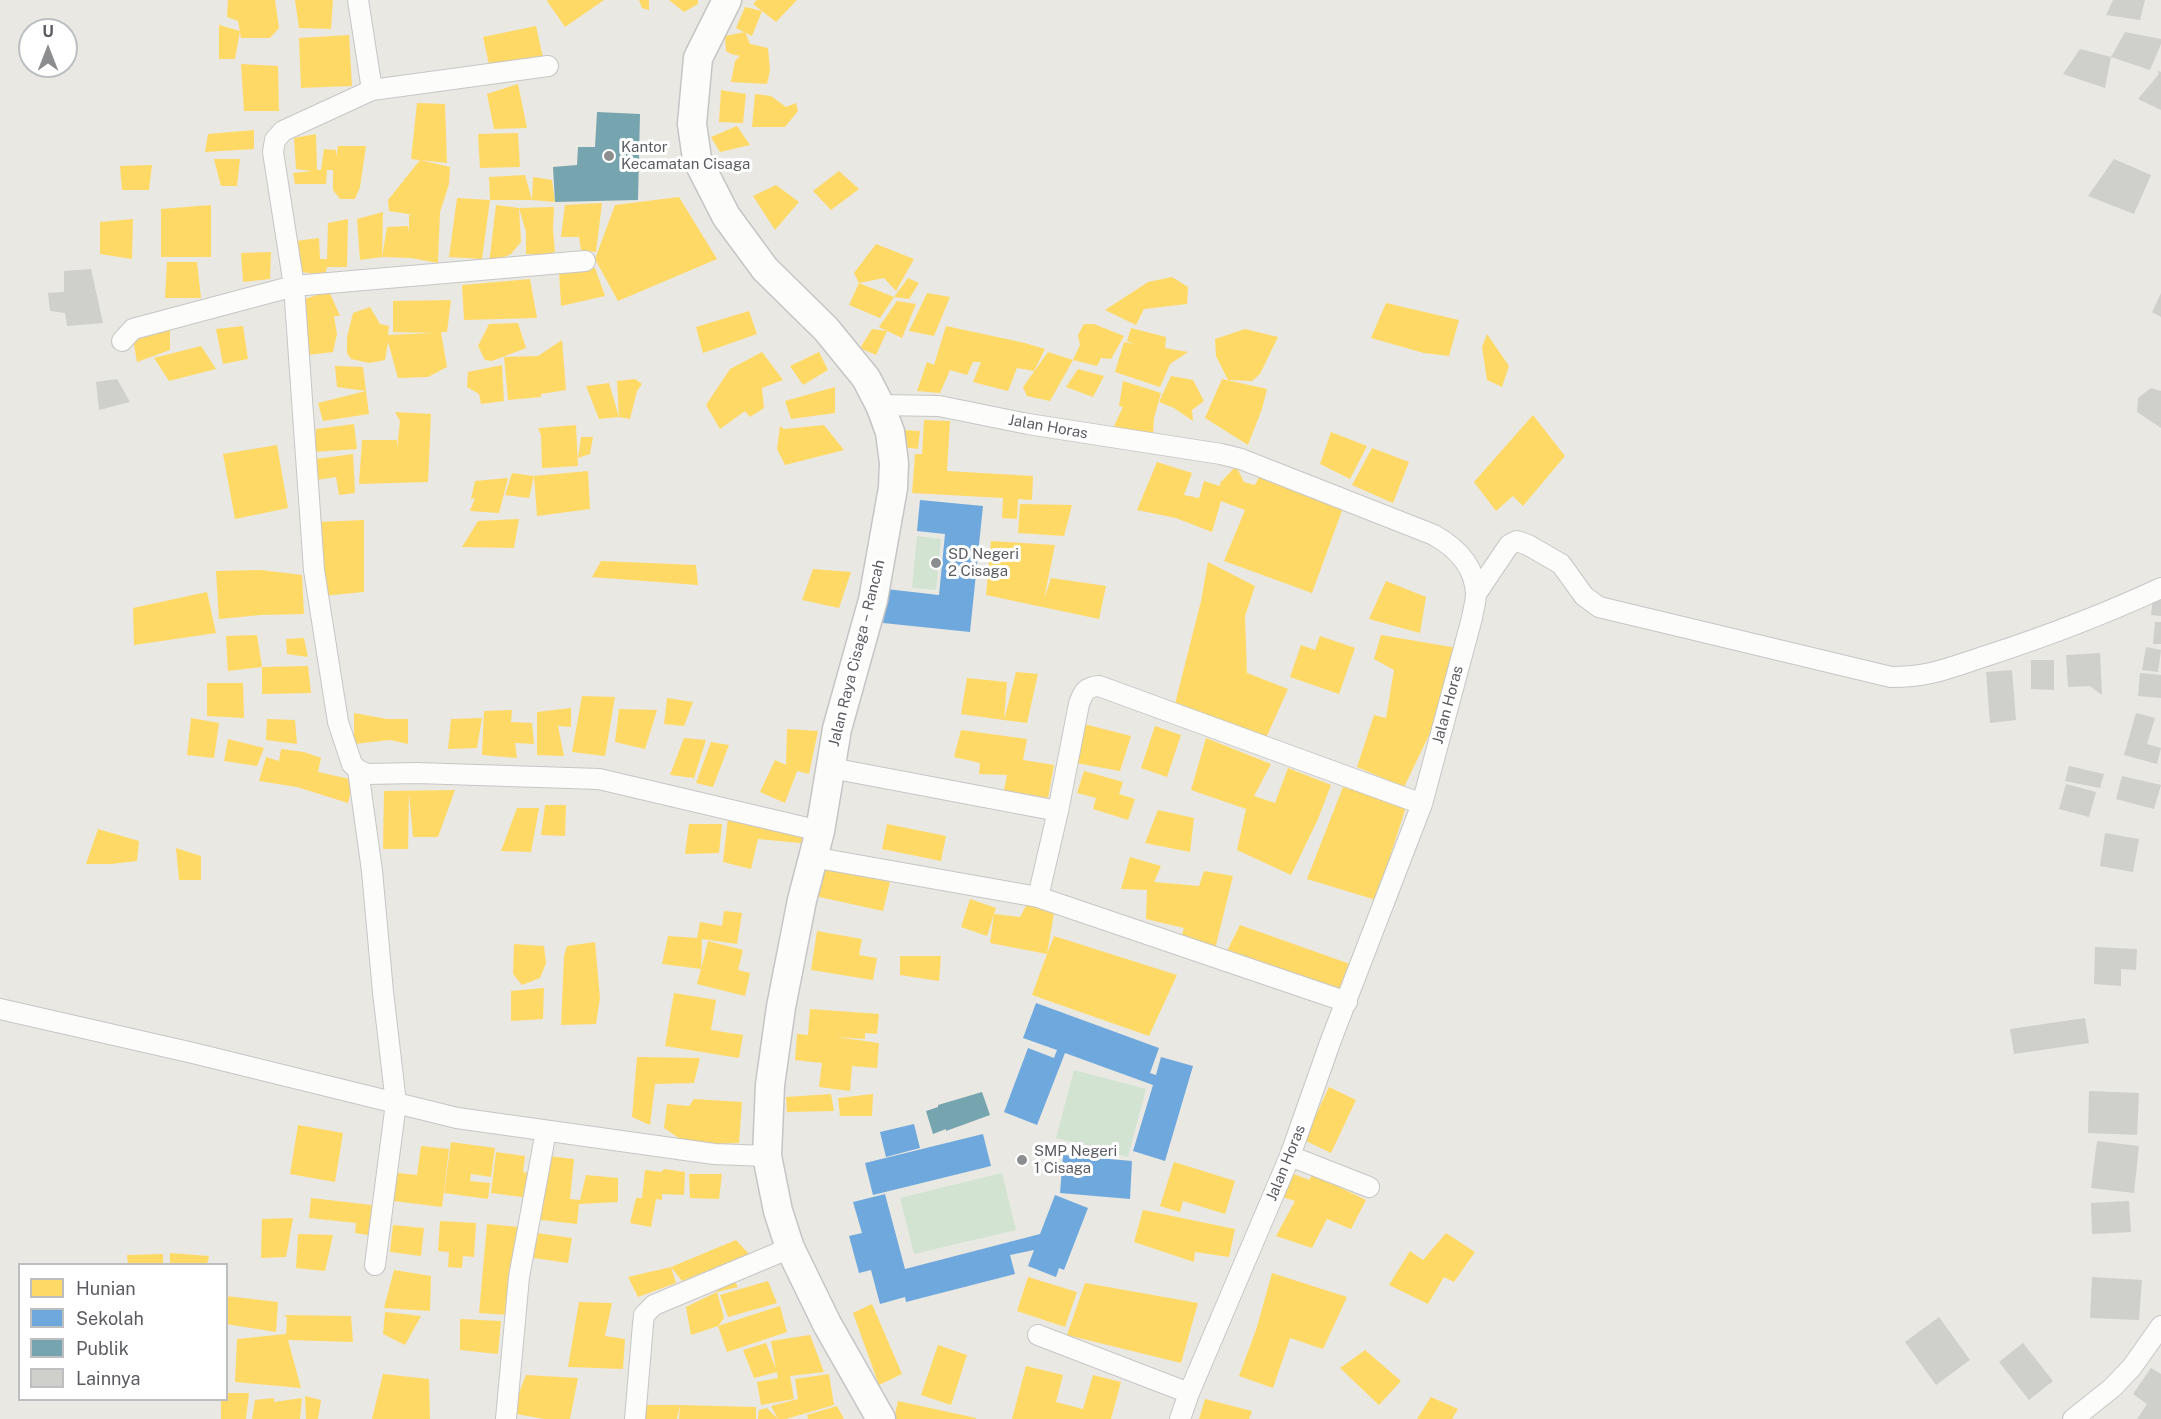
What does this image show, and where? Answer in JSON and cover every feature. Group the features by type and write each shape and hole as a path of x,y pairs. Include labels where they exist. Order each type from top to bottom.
{"main road":[{"name":"Jalan Raya Cisaga – Rancah","path":"727,0 698,58 692,124 697,159 726,216 765,269 826,329 866,378 880,405 890,432 894,463 893,488 873,600 837,729 816,844 781,1007 770,1085 767,1156 778,1211 790,1248 828,1324 881,1419"}],"street":[{"path":"358,0 372,90"},
{"path":"548,66 372,90 283,131 275,140 273,152 294,286 314,570 338,722 352,764 367,774 417,773 599,779 816,844 1038,897 1347,1002"},
{"path":"122,341 133,329 294,286 585,261"},
{"name":"Jalan Horas","path":"880,405 939,406 1028,424 1241,459 1434,535 1450,544 1462,555 1471,572 1476,594 1472,618 1422,804 1331,1040 1290,1156 1180,1419"},
{"path":"1476,594 1509,545 1517,541 1561,564 1584,596 1599,607 1891,677 1916,677 1939,673 2027,643 2161,588"},
{"path":"1038,897 1083,693 1090,687 1099,686 1422,804"},
{"path":"831,768 1058,811"},
{"path":"358,770 372,871 396,1103 375,1265"},
{"path":"0,1009 193,1053 457,1118 714,1154 767,1156"},
{"path":"506,1419 519,1277 546,1131"},
{"path":"1290,1156 1369,1187"},
{"path":"635,1419 643,1324 648,1310 654,1305 790,1248"},
{"path":"2073,1419 2112,1388 2132,1367 2161,1326"},
{"path":"1038,1335 1189,1393"}],"green space":[{"path":"917,536 941,539 936,590 912,588"},
{"path":"1074,1070 1146,1089 1128,1157 1056,1138"},
{"path":"1002,1173 1016,1230 914,1254 900,1198"}],"building: Hunian":[{"path":"228,0 275,0 279,28 270,38 241,38 238,21 227,17"},
{"path":"295,0 333,0 331,29 299,28"},
{"path":"548,0 604,0 565,27"},
{"path":"639,0 649,0 649,10 642,8"},
{"path":"669,0 698,0 698,4 684,12"},
{"path":"757,0 797,0 776,22 753,4"},
{"path":"745,7 762,11 752,36 736,28"},
{"path":"219,25 240,31 235,59 219,59"},
{"path":"536,26 543,58 490,69 483,37"},
{"path":"745,32 750,44 768,48 770,70 767,84 731,82 735,61 740,56 726,51 725,36"},
{"path":"349,35 352,86 301,88 299,38"},
{"path":"241,64 278,66 279,111 244,111"},
{"path":"518,84 527,128 494,129 487,94"},
{"path":"721,90 746,94 743,123 719,122"},
{"path":"755,94 771,96 786,107 796,103 798,111 785,127 752,127"},
{"path":"417,103 445,104 447,163 411,159"},
{"path":"737,126 750,145 720,152 711,137"},
{"path":"254,130 254,149 205,152 208,134"},
{"path":"518,133 520,167 480,168 478,134"},
{"path":"316,134 317,170 321,170 324,149 336,150 336,157 338,146 366,146 360,187 355,199 340,199 333,190 333,170 327,170 326,184 295,184 293,173 312,171 296,169 294,138"},
{"path":"214,159 240,159 237,186 221,186"},
{"path":"420,160 450,167 449,184 440,212 438,263 411,258 382,257 387,227 408,226 409,233 409,215 414,215 389,211 388,200"},
{"path":"152,165 149,190 122,190 120,166"},
{"path":"839,171 859,189 831,210 813,191"},
{"path":"525,175 532,200 490,200 489,177"},
{"path":"533,177 552,180 555,202 532,200"},
{"path":"776,185 799,202 775,230 753,196"},
{"path":"679,197 717,259 618,301 595,259 615,205"},
{"path":"457,198 490,200 482,259 449,257"},
{"path":"602,203 596,252 581,250 579,237 561,237 565,205"},
{"path":"211,205 211,257 161,257 161,209"},
{"path":"496,205 519,208 521,242 511,254 489,264"},
{"path":"554,207 555,252 541,255 526,254 526,232 519,208"},
{"path":"383,212 382,257 360,260 357,219"},
{"path":"133,219 132,259 100,254 100,222"},
{"path":"348,219 347,267 327,267 325,275 301,272 296,241 319,238 320,259 327,259 328,223"},
{"path":"876,244 914,259 896,291 884,278 859,283 854,273"},
{"path":"271,252 270,279 243,282 241,253"},
{"path":"167,262 197,262 201,298 165,298"},
{"path":"595,268 605,296 561,306 559,272"},
{"path":"1172,277 1188,287 1187,304 1144,309 1136,325 1105,310 1148,282"},
{"path":"908,278 919,283 909,299 894,297"},
{"path":"530,279 537,318 464,320 462,285"},
{"path":"859,283 894,297 880,318 849,305"},
{"path":"329,291 340,316 334,316 337,334 333,352 308,355 304,320 305,299"},
{"path":"927,293 950,297 934,336 909,331"},
{"path":"451,300 447,332 441,332 447,367 428,377 398,378 388,342 385,360 369,363 351,359 347,353 347,337 353,313 370,307 380,324 389,326 388,335 434,333 393,332 393,301"},
{"path":"897,301 916,304 902,338 879,327"},
{"path":"1386,303 1459,320 1449,356 1424,353 1371,338"},
{"path":"749,311 757,334 703,353 696,327"},
{"path":"170,323 170,350 137,362 132,333"},
{"path":"518,323 526,348 492,361 485,360 478,346 489,324"},
{"path":"1084,324 1094,324 1124,336 1111,359 1101,358 1097,366 1073,360 1080,345 1078,335"},
{"path":"243,326 248,359 223,364 216,329"},
{"path":"946,326 1045,349 1034,371 1017,368 1008,391 973,382 981,362 973,362 967,375 950,370 940,393 917,391 927,362 934,365"},
{"path":"1131,328 1166,337 1165,348 1188,352 1170,364 1160,387 1115,372 1124,342 1134,344 1127,341"},
{"path":"872,329 887,331 876,355 860,348"},
{"path":"1245,329 1278,337 1260,374 1252,381 1228,380 1216,356 1215,339"},
{"path":"1487,334 1509,366 1502,387 1487,380 1482,347"},
{"path":"562,340 566,390 541,394 541,397 508,400 504,357 538,356"},
{"path":"201,346 216,369 169,381 154,358"},
{"path":"762,352 783,380 762,388 764,408 750,417 745,411 720,429 706,405 730,369"},
{"path":"819,352 828,370 803,385 790,366"},
{"path":"1048,352 1073,360 1050,401 1027,396 1023,387"},
{"path":"502,365 504,401 481,404 479,394 467,387 468,372"},
{"path":"335,366 363,367 366,391 337,387"},
{"path":"1078,369 1104,376 1093,397 1066,387"},
{"path":"1171,376 1193,380 1204,401 1192,410 1193,421 1174,408 1159,402"},
{"path":"635,379 642,384 637,391 630,419 619,417 617,381"},
{"path":"1222,379 1267,389 1248,445 1205,418"},
{"path":"1123,381 1161,393 1154,418 1153,436 1114,426 1123,407 1119,406"},
{"path":"609,383 619,417 599,419 586,386"},
{"path":"835,387 835,413 791,419 785,401"},
{"path":"366,391 369,414 323,421 318,403"},
{"path":"395,412 431,414 428,482 359,484 362,440 397,440 397,449 400,421"},
{"path":"1533,415 1565,456 1523,506 1513,496 1496,511 1474,482"},
{"path":"924,420 950,421 947,471 1033,476 1032,500 1018,499 1017,519 1002,518 1003,498 912,493 915,454 922,454"},
{"path":"354,424 357,449 314,452 316,429"},
{"path":"576,425 578,466 542,468 541,435 538,428"},
{"path":"824,425 844,450 785,465 777,449 780,426 784,429"},
{"path":"903,430 920,431 918,449 902,447"},
{"path":"1331,432 1367,446 1350,479 1320,464"},
{"path":"581,437 593,437 590,454 578,458"},
{"path":"277,445 288,508 235,519 223,454"},
{"path":"1372,448 1409,462 1393,503 1352,485"},
{"path":"353,454 355,493 339,495 336,477 310,481 316,459"},
{"path":"1157,462 1192,473 1184,495 1199,498 1204,481 1220,486 1220,483 1236,466 1244,482 1255,485 1259,477 1344,505 1312,593 1224,561 1245,510 1221,501 1212,532 1176,518 1137,510"},
{"path":"588,471 590,509 537,516 534,476"},
{"path":"512,473 534,476 529,498 505,495"},
{"path":"508,478 499,513 470,511 475,498 471,499 475,481"},
{"path":"1020,504 1072,505 1064,536 1018,533"},
{"path":"519,519 514,548 462,547 478,521"},
{"path":"364,520 364,592 322,596 318,522"},
{"path":"991,541 1055,545 1044,599 1051,578 1106,586 1099,619 986,595"},
{"path":"601,561 696,565 698,585 592,577"},
{"path":"1208,562 1255,586 1245,616 1247,673 1288,689 1266,738 1175,704 1201,601"},
{"path":"813,569 851,572 839,608 802,600"},
{"path":"261,570 302,575 304,614 219,619 216,571"},
{"path":"1386,581 1426,597 1420,633 1369,619"},
{"path":"207,592 216,633 134,645 133,608"},
{"path":"257,635 262,667 228,671 226,636"},
{"path":"1381,635 1457,648 1433,727 1404,787 1357,767 1374,715 1386,718 1394,670 1374,659"},
{"path":"1320,636 1355,648 1339,694 1290,677 1301,645 1315,650"},
{"path":"304,638 308,657 287,654 286,639"},
{"path":"308,666 311,693 262,694 262,667"},
{"path":"1016,672 1038,674 1027,723 1004,720"},
{"path":"967,678 1007,682 1004,720 961,714"},
{"path":"207,683 243,683 244,718 207,716"},
{"path":"582,696 615,697 605,756 572,752"},
{"path":"667,698 693,702 684,726 664,724"},
{"path":"571,708 571,727 558,726 564,756 537,755 537,712"},
{"path":"619,709 657,710 645,749 615,742"},
{"path":"512,710 511,722 532,723 534,744 515,743 517,758 482,755 484,711"},
{"path":"354,713 387,719 408,719 408,744 390,740 354,744"},
{"path":"191,718 219,723 214,758 187,755"},
{"path":"482,718 477,748 448,749 451,719"},
{"path":"267,719 295,720 297,744 266,740"},
{"path":"1084,724 1131,736 1120,771 1076,763"},
{"path":"1155,726 1181,735 1167,777 1141,768"},
{"path":"787,729 818,731 809,774 797,771 785,803 760,792 775,760 786,765"},
{"path":"961,730 1027,739 1023,760 1054,765 1048,798 1004,790 1007,775 979,774 980,763 954,757"},
{"path":"684,738 706,740 694,778 670,775"},
{"path":"1206,738 1271,764 1254,796 1275,803 1288,768 1331,785 1318,819 1291,875 1237,850 1246,809 1191,790"},
{"path":"228,739 264,748 257,766 224,761"},
{"path":"711,742 729,745 713,787 696,783"},
{"path":"281,749 304,752 321,758 318,772 354,780 348,803 297,787 259,781 266,757 279,761"},
{"path":"1084,771 1123,782 1119,794 1135,799 1128,820 1093,809 1096,798 1077,793"},
{"path":"1343,787 1406,807 1376,900 1307,879"},
{"path":"455,790 438,837 413,837 409,793 408,849 383,849 384,791"},
{"path":"545,805 566,805 565,836 541,835"},
{"path":"517,808 539,808 531,852 501,851"},
{"path":"1158,810 1194,818 1190,852 1145,843"},
{"path":"728,818 804,831 801,843 758,839 751,869 723,862"},
{"path":"689,824 722,824 719,853 685,854"},
{"path":"887,824 946,836 941,861 882,849"},
{"path":"98,829 139,841 137,861 86,864"},
{"path":"176,848 201,856 201,880 179,880"},
{"path":"1130,857 1161,866 1154,882 1199,886 1204,871 1233,876 1215,949 1181,938 1184,928 1146,919 1147,890 1121,889"},
{"path":"822,867 890,882 883,911 815,896"},
{"path":"970,899 996,908 987,936 961,927"},
{"path":"1027,904 1054,913 1047,954 990,943 994,914 1020,917"},
{"path":"724,911 742,913 737,944 702,939 701,969 662,964 668,936 697,938 700,922 722,926"},
{"path":"1240,925 1350,964 1340,994 1226,953"},
{"path":"817,931 862,939 859,955 877,958 873,980 811,970"},
{"path":"1054,936 1177,975 1149,1036 1032,995"},
{"path":"708,941 743,950 738,970 750,973 745,996 697,984"},
{"path":"595,942 600,998 596,1024 561,1025 564,956 567,946"},
{"path":"514,944 544,946 546,963 540,978 522,985 513,974"},
{"path":"900,956 941,956 939,981 900,975"},
{"path":"544,988 543,1019 511,1021 511,991"},
{"path":"674,993 716,1000 711,1030 743,1035 739,1058 665,1046"},
{"path":"810,1009 879,1014 877,1034 865,1033 865,1039 836,1037 879,1043 877,1068 852,1066 850,1091 819,1087 822,1063 795,1060 797,1034 808,1035"},
{"path":"637,1057 700,1058 694,1083 655,1084 650,1125 632,1117"},
{"path":"1329,1087 1356,1100 1331,1153 1304,1140"},
{"path":"831,1094 834,1111 787,1112 786,1097"},
{"path":"873,1094 872,1116 840,1116 838,1098"},
{"path":"694,1099 742,1102 739,1143 689,1145 664,1128 667,1104 689,1106"},
{"path":"298,1125 343,1133 335,1182 290,1174"},
{"path":"451,1142 495,1148 491,1177 471,1174 470,1181 490,1183 488,1199 444,1193"},
{"path":"421,1146 449,1149 442,1207 386,1200 389,1172 417,1175"},
{"path":"496,1152 525,1156 523,1172 534,1174 530,1198 491,1193"},
{"path":"548,1156 574,1159 570,1199 580,1200 586,1175 618,1178 618,1202 579,1204 577,1224 532,1219 534,1197 544,1198"},
{"path":"1174,1162 1235,1181 1225,1214 1183,1201 1180,1212 1160,1206"},
{"path":"664,1169 685,1172 684,1195 662,1194 662,1200 656,1199 651,1227 630,1223 636,1198 642,1198 645,1170 661,1172"},
{"path":"1291,1173 1309,1180 1313,1174 1366,1200 1351,1229 1327,1219 1312,1248 1276,1236 1295,1201 1282,1197"},
{"path":"689,1174 722,1174 719,1199 690,1198"},
{"path":"311,1198 372,1205 368,1235 355,1233 356,1223 309,1218"},
{"path":"1143,1210 1235,1229 1229,1257 1195,1252 1194,1262 1134,1242"},
{"path":"293,1218 286,1257 261,1258 262,1219"},
{"path":"440,1221 476,1223 474,1257 463,1256 462,1268 448,1267 449,1252 438,1251"},
{"path":"487,1224 519,1227 510,1315 479,1313"},
{"path":"393,1225 424,1228 421,1256 390,1252"},
{"path":"530,1232 572,1238 568,1263 527,1257"},
{"path":"1446,1233 1475,1252 1454,1282 1444,1277 1428,1304 1389,1285 1410,1251 1423,1260"},
{"path":"298,1234 333,1235 325,1271 296,1268"},
{"path":"736,1240 749,1254 682,1281 671,1267"},
{"path":"170,1253 209,1256 207,1263 170,1263"},
{"path":"163,1254 163,1263 128,1263 127,1255"},
{"path":"671,1267 676,1283 638,1297 628,1277"},
{"path":"394,1270 431,1276 430,1311 384,1308"},
{"path":"1272,1273 1347,1297 1323,1349 1290,1338 1273,1388 1239,1376 1257,1327"},
{"path":"732,1277 738,1287 717,1292 712,1283"},
{"path":"1028,1277 1077,1292 1065,1327 1017,1311"},
{"path":"768,1281 777,1303 728,1317 720,1295"},
{"path":"1085,1283 1198,1303 1181,1363 1067,1335"},
{"path":"717,1292 724,1318 718,1326 691,1335 686,1307"},
{"path":"228,1296 278,1302 276,1332 228,1324"},
{"path":"579,1302 612,1303 605,1336 625,1339 623,1369 568,1367"},
{"path":"872,1304 902,1374 879,1385 853,1313"},
{"path":"780,1306 787,1332 727,1352 718,1326"},
{"path":"385,1312 421,1316 405,1345 383,1334"},
{"path":"283,1315 351,1316 353,1342 288,1340 301,1388 235,1382 237,1339 286,1334 287,1317"},
{"path":"460,1319 501,1321 498,1354 460,1350"},
{"path":"810,1335 824,1372 790,1376 794,1399 761,1405 757,1382 778,1378 777,1372 754,1378 743,1350 766,1343 776,1369 771,1341"},
{"path":"938,1345 967,1355 951,1405 921,1395"},
{"path":"1365,1350 1401,1381 1379,1405 1340,1368"},
{"path":"1026,1366 1063,1375 1056,1402 1083,1409 1093,1375 1121,1382 1111,1419 1012,1419"},
{"path":"383,1374 429,1379 430,1419 372,1419"},
{"path":"829,1374 834,1405 786,1419 778,1419 771,1406 798,1399 795,1379"},
{"path":"526,1375 578,1378 570,1419 544,1419 511,1413"},
{"path":"228,1393 249,1393 246,1419 221,1419 221,1401 228,1401"},
{"path":"305,1396 321,1400 318,1419 306,1419"},
{"path":"1431,1397 1458,1409 1452,1419 1417,1419"},
{"path":"274,1398 274,1402 302,1398 300,1419 252,1419 255,1400"},
{"path":"1205,1399 1252,1411 1249,1419 1199,1419"},
{"path":"898,1401 976,1418 976,1419 894,1419"},
{"path":"646,1405 680,1405 677,1419 644,1419"},
{"path":"680,1405 756,1407 756,1419 679,1419"},
{"path":"837,1406 844,1419 808,1419 807,1415"},
{"path":"767,1408 778,1419 758,1419 759,1410"}],"building: Sekolah":[{"path":"920,500 983,506 970,632 883,623 886,589 939,595 945,534 917,531"},
{"path":"1036,1003 1159,1048 1150,1073 1156,1075 1161,1057 1193,1066 1165,1161 1133,1151 1153,1085 1065,1053 1037,1125 1004,1112 1028,1048 1054,1058 1057,1050 1023,1038"},
{"path":"914,1124 920,1148 886,1157 880,1132"},
{"path":"983,1134 991,1166 873,1195 865,1163"},
{"path":"1063,1155 1132,1161 1130,1199 1060,1193"},
{"path":"885,1194 905,1269 1040,1234 1055,1195 1088,1208 1064,1270 1059,1268 1056,1277 1028,1266 1034,1250 1010,1255 1015,1274 906,1302 905,1297 880,1304 871,1270 859,1273 849,1236 862,1233 853,1202"}],"building: Publik":[{"name":"Kantor Kecamatan Cisaga","path":"597,112 640,114 638,200 555,202 553,167 577,165 578,147 595,147"},
{"path":"982,1092 990,1115 933,1134 926,1111 938,1105"}],"building: Lainnya":[{"path":"2113,0 2145,0 2140,20 2106,15"},
{"path":"2125,32 2161,39 2150,70 2111,57"},
{"path":"2080,49 2111,57 2105,88 2063,74"},
{"path":"2157,71 2161,72 2161,110 2138,99 2159,74"},
{"path":"2114,159 2151,175 2134,214 2088,196"},
{"path":"91,269 103,323 67,326 65,313 50,311 48,293 64,292 64,271"},
{"path":"2161,293 2161,317 2152,312"},
{"path":"117,379 130,402 99,410 96,382"},
{"path":"2151,388 2161,391 2161,428 2137,412 2138,398"},
{"path":"2153,598 2161,599 2161,616 2151,615"},
{"path":"2155,622 2161,622 2161,644 2153,644"},
{"path":"2146,647 2161,650 2158,672 2142,670"},
{"path":"2100,653 2102,695 2090,686 2068,687 2066,655"},
{"path":"2031,660 2054,660 2054,690 2031,689"},
{"path":"2012,670 2016,720 1990,723 1986,672"},
{"path":"2140,673 2161,675 2161,698 2138,696"},
{"path":"2136,713 2155,718 2147,744 2161,748 2157,764 2124,755"},
{"path":"2069,766 2104,774 2100,788 2065,781"},
{"path":"2122,776 2161,785 2154,809 2116,799"},
{"path":"2066,784 2096,792 2089,817 2059,809"},
{"path":"2105,833 2139,839 2133,872 2100,866"},
{"path":"2095,947 2137,949 2136,970 2121,969 2121,986 2094,984"},
{"path":"2085,1018 2089,1043 2014,1054 2010,1029"},
{"path":"2089,1091 2139,1093 2137,1135 2088,1133"},
{"path":"2097,1141 2139,1146 2134,1193 2091,1188"},
{"path":"2129,1201 2131,1232 2092,1234 2091,1203"},
{"path":"2092,1277 2142,1280 2139,1320 2090,1318"},
{"path":"1939,1317 1970,1360 1936,1385 1905,1342"},
{"path":"2023,1343 2053,1381 2029,1400 1999,1362"},
{"path":"2151,1368 2161,1374 2161,1419 2137,1419 2147,1404 2133,1394"}],"place":[{"name":"Kantor Kecamatan Cisaga","path":"609,156"},
{"name":"SD Negeri 2 Cisaga","path":"936,563"},
{"name":"SMP Negeri 1 Cisaga","path":"1022,1160"}]}
